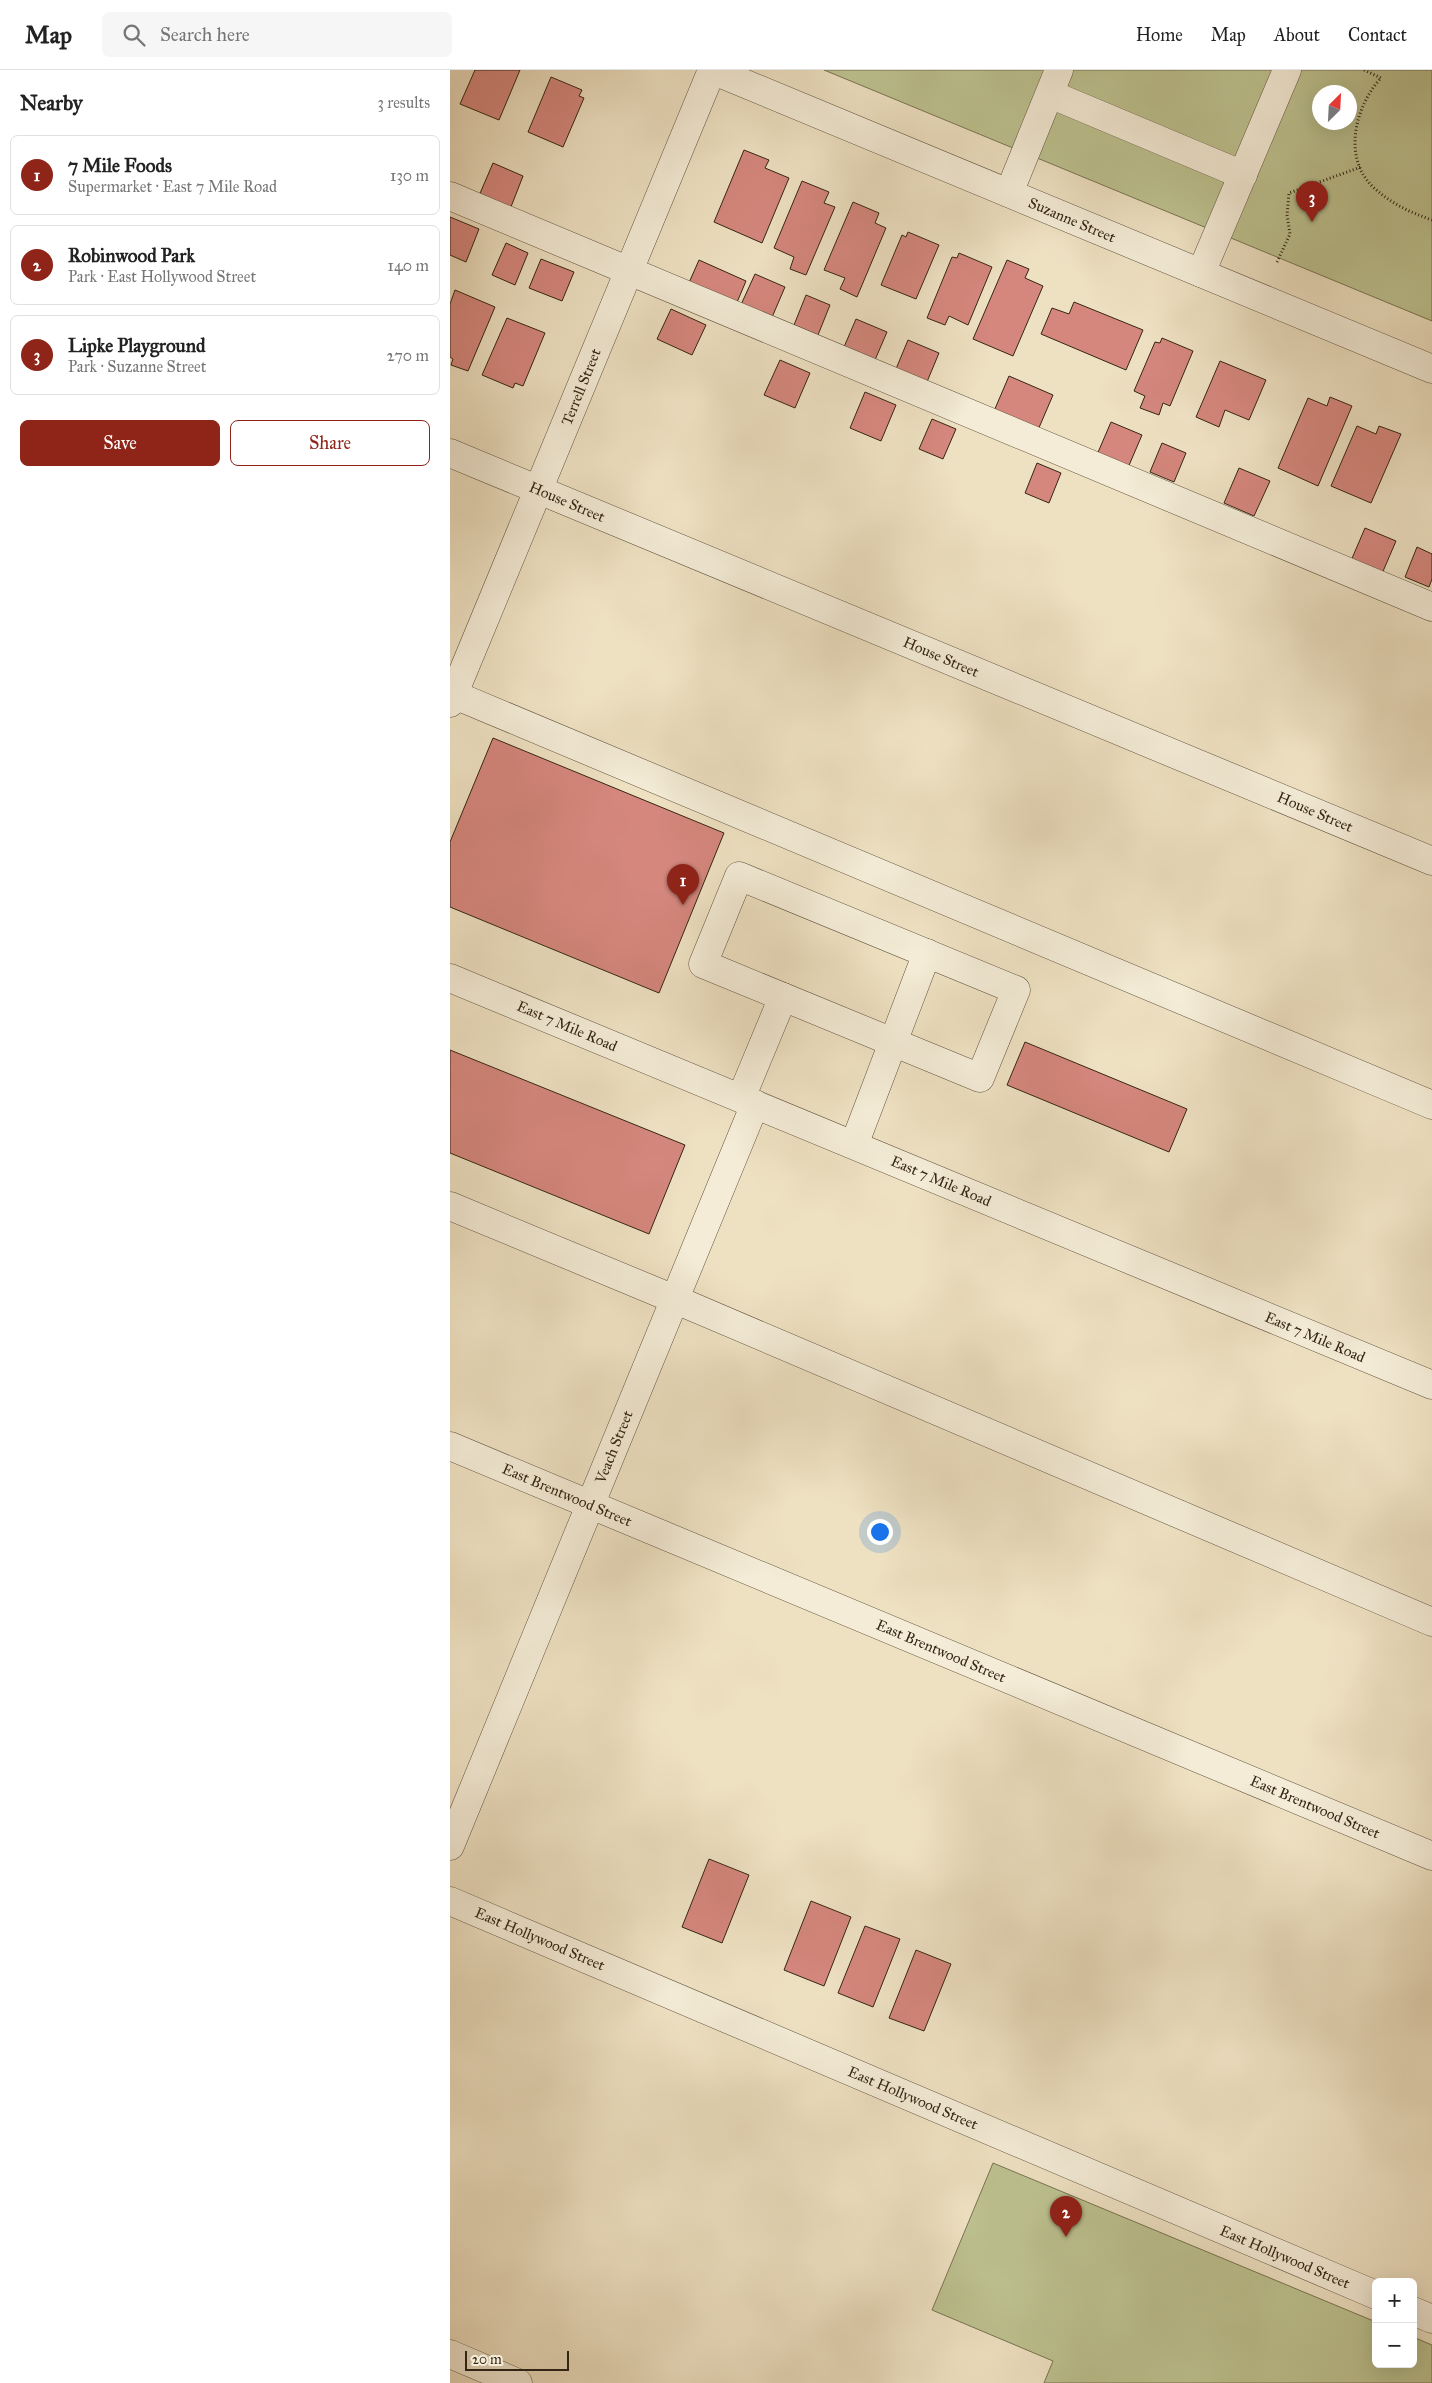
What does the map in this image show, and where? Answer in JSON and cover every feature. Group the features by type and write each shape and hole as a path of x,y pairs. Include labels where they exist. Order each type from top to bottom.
{"street":[{"name":"Suzanne Street","path":"712,70 1432,369"},
{"name":"Terrell Street","path":"451,697 712,70"},
{"path":"1201,273 1287,70"},
{"path":"1009,193 1054,82 1243,175"},
{"path":"450,196 1432,607"},
{"name":"House Street","path":"450,453 1432,861"},
{"path":"451,697 1432,1105"},
{"path":"739,876 1016,990 980,1078 782,997 703,964 739,876"},
{"path":"854,1145 927,953"},
{"name":"East 7 Mile Road","path":"450,978 854,1145 1429,1377"},
{"name":"Veach Street","path":"450,1846 674,1299 748,1101 782,997"},
{"path":"450,1206 674,1299 1432,1622"},
{"name":"East Brentwood Street","path":"450,1446 1432,1856"},
{"name":"East Hollywood Street","path":"450,1900 1372,2293"},
{"path":"1417,2313 1432,2319"},
{"path":"450,2354 518,2383"}],"path":[{"path":"1364,70 1381,78 1364,100 1357,122 1355,147 1360,167 1371,184 1394,204 1432,220"},
{"path":"1277,262 1290,234 1287,214 1289,193 1360,167"}],"green space":[{"path":"824,70 1432,70 1432,321"},
{"path":"993,2163 1372,2320 1372,2368 1417,2368 1417,2339 1432,2345 1432,2383 1044,2383 1053,2361 932,2310"}],"building":[{"path":"475,70 520,70 499,120 460,104"},
{"path":"551,77 582,90 579,96 584,98 563,147 528,132"},
{"path":"744,150 769,160 765,168 789,178 762,243 714,222"},
{"path":"493,163 523,176 509,212 478,198"},
{"path":"802,181 829,192 824,203 835,207 806,275 790,269 794,257 774,248"},
{"path":"853,202 879,213 875,223 886,228 857,297 840,289 845,278 824,270"},
{"path":"450,217 479,229 466,262 450,255"},
{"path":"908,232 939,245 916,299 881,285 902,235 906,237"},
{"path":"506,243 528,253 515,285 492,275"},
{"path":"959,253 992,267 968,325 949,316 945,325 927,318 952,257 957,258"},
{"path":"541,259 574,272 562,301 529,288"},
{"path":"699,260 746,281 735,307 688,285"},
{"path":"1007,260 1029,269 1025,278 1043,286 1013,356 973,339"},
{"path":"755,274 785,287 770,322 739,309"},
{"path":"455,290 495,307 468,371 451,365 453,359 450,357 450,304"},
{"path":"806,295 830,305 818,335 794,325"},
{"path":"1074,302 1143,330 1126,370 1041,334 1052,308 1069,314"},
{"path":"671,309 706,325 692,355 657,339"},
{"path":"507,318 545,333 523,386 515,383 513,388 482,375"},
{"path":"856,319 887,332 872,367 841,354"},
{"path":"1162,338 1193,351 1170,406 1163,403 1159,415 1140,408 1145,396 1134,391 1155,342 1160,343"},
{"path":"908,340 939,353 924,389 893,376"},
{"path":"780,360 810,373 795,408 764,395"},
{"path":"1220,361 1266,380 1249,420 1225,410 1219,427 1196,417"},
{"path":"1009,376 1053,395 1038,430 994,411"},
{"path":"865,392 896,405 881,441 850,428"},
{"path":"1330,397 1352,406 1318,486 1278,468 1308,398 1327,406"},
{"path":"932,419 956,429 943,459 919,449"},
{"path":"1111,422 1142,435 1127,470 1096,457"},
{"path":"1357,426 1376,434 1379,426 1401,434 1371,503 1331,486"},
{"path":"1162,443 1186,453 1174,482 1150,472"},
{"path":"1037,463 1061,473 1049,503 1025,493"},
{"path":"1239,468 1270,481 1254,516 1224,503"},
{"path":"1365,528 1396,541 1381,576 1350,563"},
{"path":"1417,547 1432,554 1432,579 1429,587 1405,577"},
{"path":"493,738 724,833 659,993 450,907 450,842"},
{"path":"1025,1042 1187,1109 1169,1152 1007,1085"},
{"path":"450,1050 685,1145 649,1234 450,1153"},
{"path":"709,1859 749,1875 722,1943 682,1927"},
{"path":"811,1901 851,1917 824,1986 784,1970"},
{"path":"865,1926 900,1939 873,2007 838,1993"},
{"path":"916,1950 951,1964 924,2031 889,2018"}],"place":[{"name":"Lipke Playground","path":"1312,222"},
{"name":"7 Mile Foods","path":"683,905"},
{"name":"Robinwood Park","path":"1066,2237"}]}
